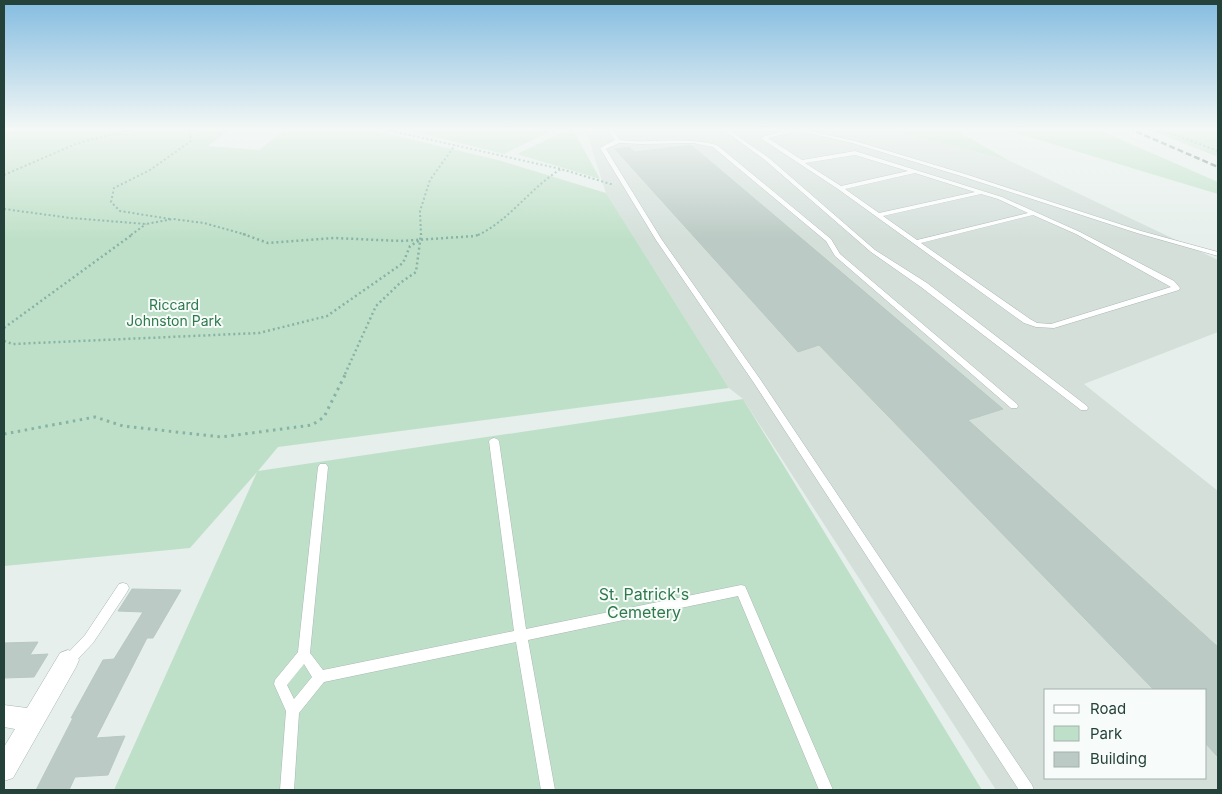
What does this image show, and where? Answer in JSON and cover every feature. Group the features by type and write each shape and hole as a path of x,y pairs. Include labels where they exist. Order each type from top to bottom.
{"street":[{"path":"4,769 68,660"},
{"path":"4,716 33,720"}],"lane":[{"path":"613,165 658,240 757,381 1027,790"},
{"path":"738,165 829,240 837,255 1014,406"},
{"path":"775,165 873,251 924,286 1084,408"},
{"path":"806,165 1027,321 1036,325 1051,326 1176,288 1171,283 1078,233 1017,204 895,165"},
{"path":"929,165 1139,232 1218,254"},
{"path":"840,188 914,171"},
{"path":"877,215 981,193"},
{"path":"914,242 1034,213"},
{"path":"494,441 521,635 548,790"},
{"path":"287,790 293,711 280,684 304,654 323,467"},
{"path":"68,660 89,639 123,588"},
{"path":"293,711 320,677 741,590 826,790"},
{"path":"304,654 320,677"}],"path":[{"path":"4,175 27,165"},
{"path":"157,165 114,188 111,202 120,210 204,223 237,231 268,243 334,238 401,241 475,236 490,229 546,178 561,169"},
{"path":"4,434 95,417 123,426 221,437 312,424 324,417 376,306 400,283 416,272 420,240 420,211 430,180 441,165"},
{"path":"544,165 626,188"},
{"path":"4,209 70,218 146,224 173,219"},
{"path":"4,328 146,224"},
{"path":"4,341 14,344 259,333 326,316 403,264 410,246 420,240"}],"shaded area":[{"path":"597,165 1019,165 1218,260 1218,332 1084,384 1218,491 1218,790 996,790 743,399 729,388 606,193"}],"green space":[{"path":"4,165 515,165 606,193 729,388 278,447 258,471 743,399 982,790 114,790 257,472 190,548 4,566"},
{"path":"554,165 592,165 600,179"},
{"path":"1122,165 1179,165 1218,182 1218,194"}],"building":[{"path":"629,165 715,165 1003,409 968,420 1218,647 1218,757 1207,745 1207,689 1153,689 819,345 798,352"},
{"path":"132,589 181,590 153,638 147,638 96,738 125,736 108,775 75,777 69,790 36,790 73,718 71,718 103,660 114,659 143,612 118,611"},
{"path":"38,642 30,655 48,654 34,677 4,678 4,643"}],"railway":[{"path":"1214,165 1218,167"}],"park label":[{"name":"Riccard Johnston Park","path":"174,314"},
{"name":"St. Patrick's Cemetery","path":"644,603"}]}
